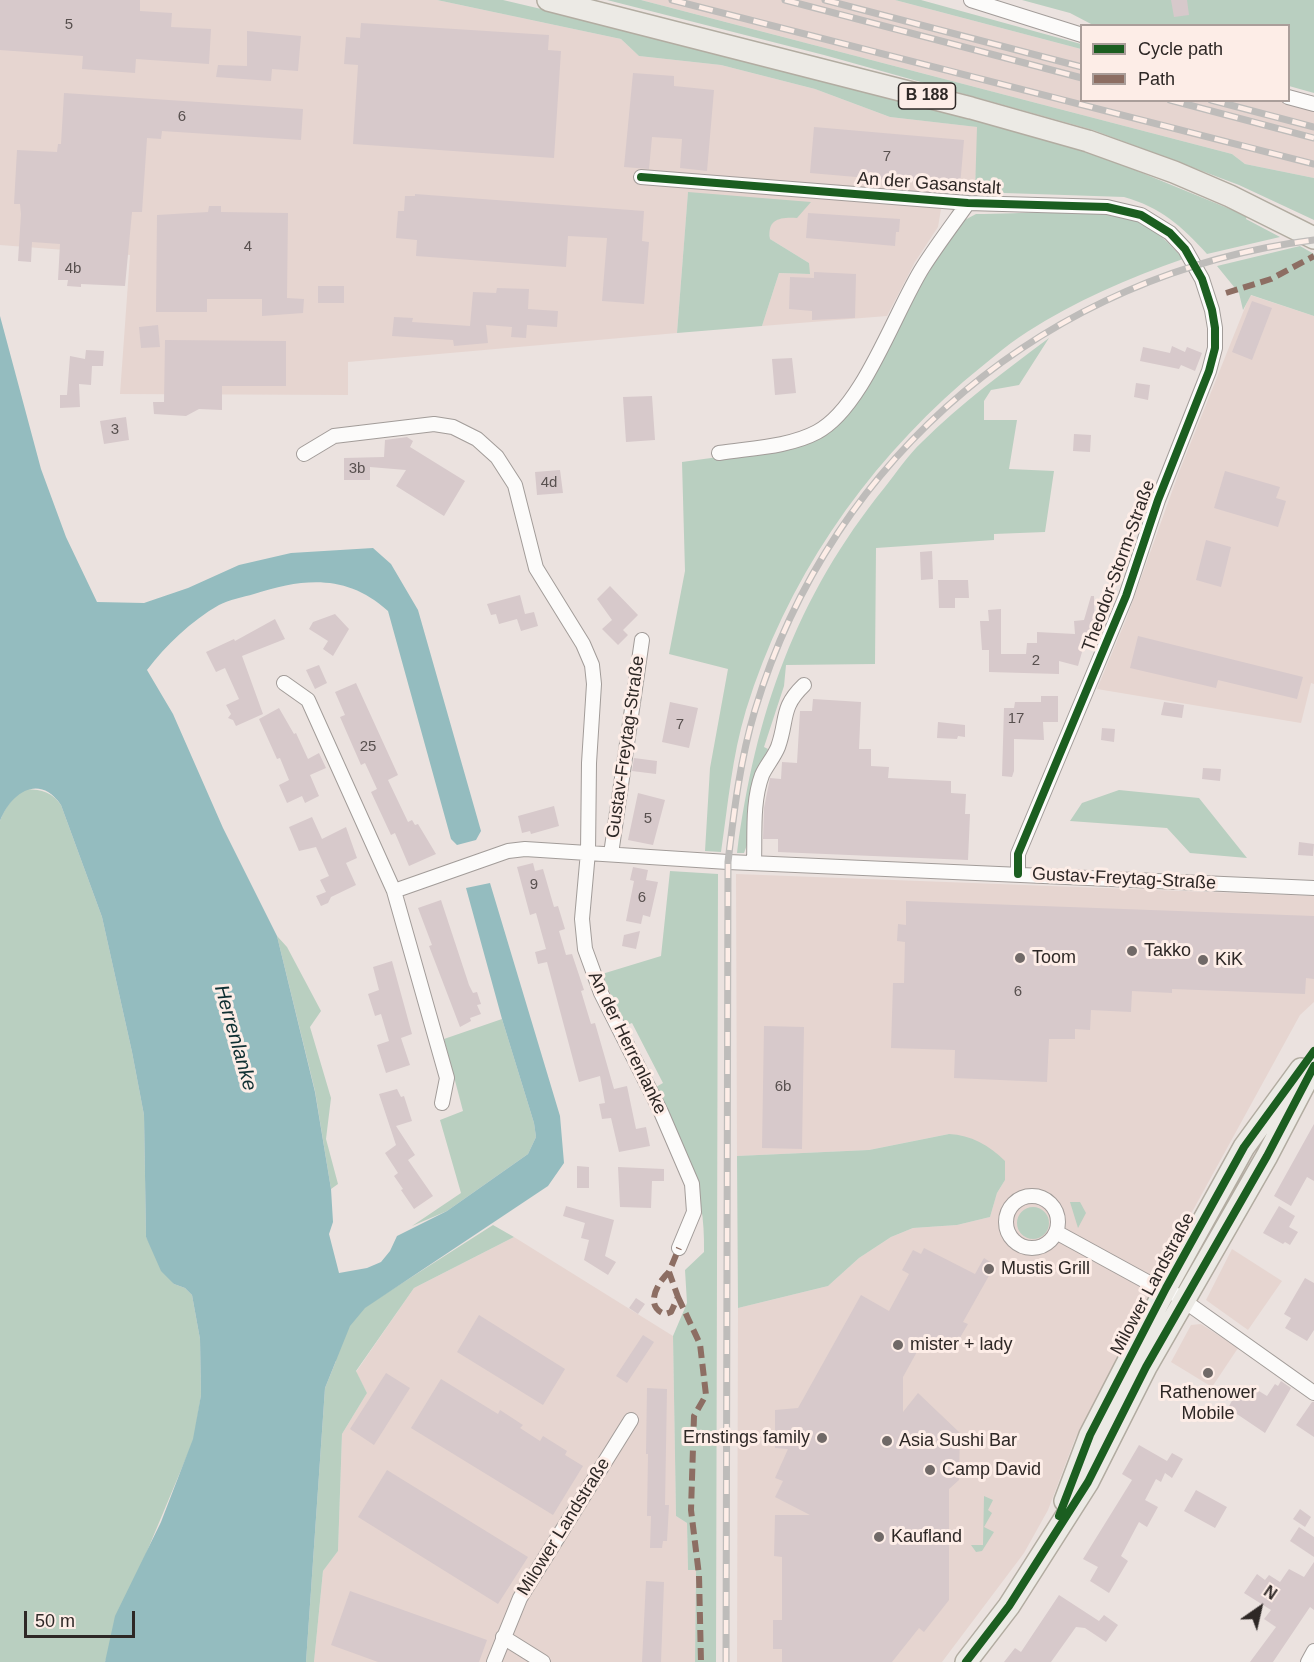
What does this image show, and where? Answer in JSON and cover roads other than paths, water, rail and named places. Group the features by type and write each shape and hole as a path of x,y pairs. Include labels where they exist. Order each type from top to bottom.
{"main road":[{"name":"B 188","path":"548,0 960,105 1088,141 1174,171 1314,238"},
{"name":"Milower Landstraße","path":"1047,1547 1090,1435 1166,1288 1244,1148 1314,1051"},
{"name":"Milower Landstraße","path":"966,1662 1009,1606 1088,1482 1119,1418 1268,1156 1314,1066"}],"street":[{"path":"971,0 1080,34"},
{"path":"1290,98 1314,104"},
{"name":"An der Gasanstalt","path":"642,177 968,203 1107,207 1141,215 1170,233 1194,265"},
{"name":"An der Gasanstalt","path":"719,453 778,445 818,432 841,413 860,384 922,268 968,203"},
{"name":"Theodor-Storm-Straße","path":"1018,874 1018,854 1126,596 1158,500 1209,371 1215,348 1212,310 1194,265"},
{"name":"Gustav-Freytag-Straße","path":"304,454 334,436 434,424 453,428 477,440 507,470 520,500 536,568 583,644 592,665 594,684 589,763 588,852 754,863 1314,888"},
{"name":"Gustav-Freytag-Straße","path":"611,854 642,640"},
{"path":"284,683 308,700 394,891 447,1078 442,1103"},
{"path":"754,863 757,792 763,774 778,747 783,717 791,698 804,685"},
{"path":"394,891 508,851 525,849 588,852"},
{"name":"An der Herrenlanke","path":"588,852 582,919 590,969 661,1112 692,1184 694,1212 679,1248"},
{"path":"1056,1232 1150,1284 1166,1288 1314,1393"},
{"name":"Milower Landstraße","path":"494,1662 520,1598 631,1420"},
{"path":"503,1637 543,1662"},
{"path":"1308,1662 1314,1651"}],"water":[{"name":"Herrenlanke","path":"0,316 41,469 66,537 97,602 144,603 188,588 239,565 291,553 373,548 391,564 418,610 481,831 476,840 457,845 451,839 388,611 373,599 357,590 341,585 308,583 272,589 232,600 209,611 189,626 147,670 173,714 223,828 277,936 315,1092 331,1189 333,1222 329,1234 339,1273 367,1268 381,1262 390,1251 397,1236 447,1211 528,1154 536,1137 534,1123 502,1019 466,888 490,883 560,1116 564,1163 548,1186 365,1308 350,1326 325,1388 306,1662 105,1662 115,1616 161,1522 193,1439 201,1395 200,1339 192,1295 185,1288 174,1284 161,1271 146,1237 144,1115 132,1052 102,917 61,805 53,795 44,790 26,790 11,802 0,821"}],"railway":[{"path":"672,0 1314,164"},
{"path":"785,0 1080,77"},
{"path":"825,0 1080,66"},
{"path":"1178,102 1314,138"},
{"path":"1219,102 1314,127"},
{"path":"726,1662 728,862 745,748 755,710 790,618 838,533 896,457 964,391 1041,336 1126,291 1217,259 1314,240"}],"place":[{"name":"Takko","path":"1132,951"},
{"name":"Toom","path":"1020,958"},
{"name":"KiK","path":"1203,960"},
{"name":"Mustis Grill","path":"989,1269"},
{"name":"mister + lady","path":"898,1345"},
{"name":"Rathenower Mobile","path":"1208,1373"},
{"name":"Ernstings family","path":"822,1438"},
{"name":"Asia Sushi Bar","path":"887,1441"},
{"name":"Camp David","path":"930,1470"},
{"name":"Kaufland","path":"879,1537"}]}
